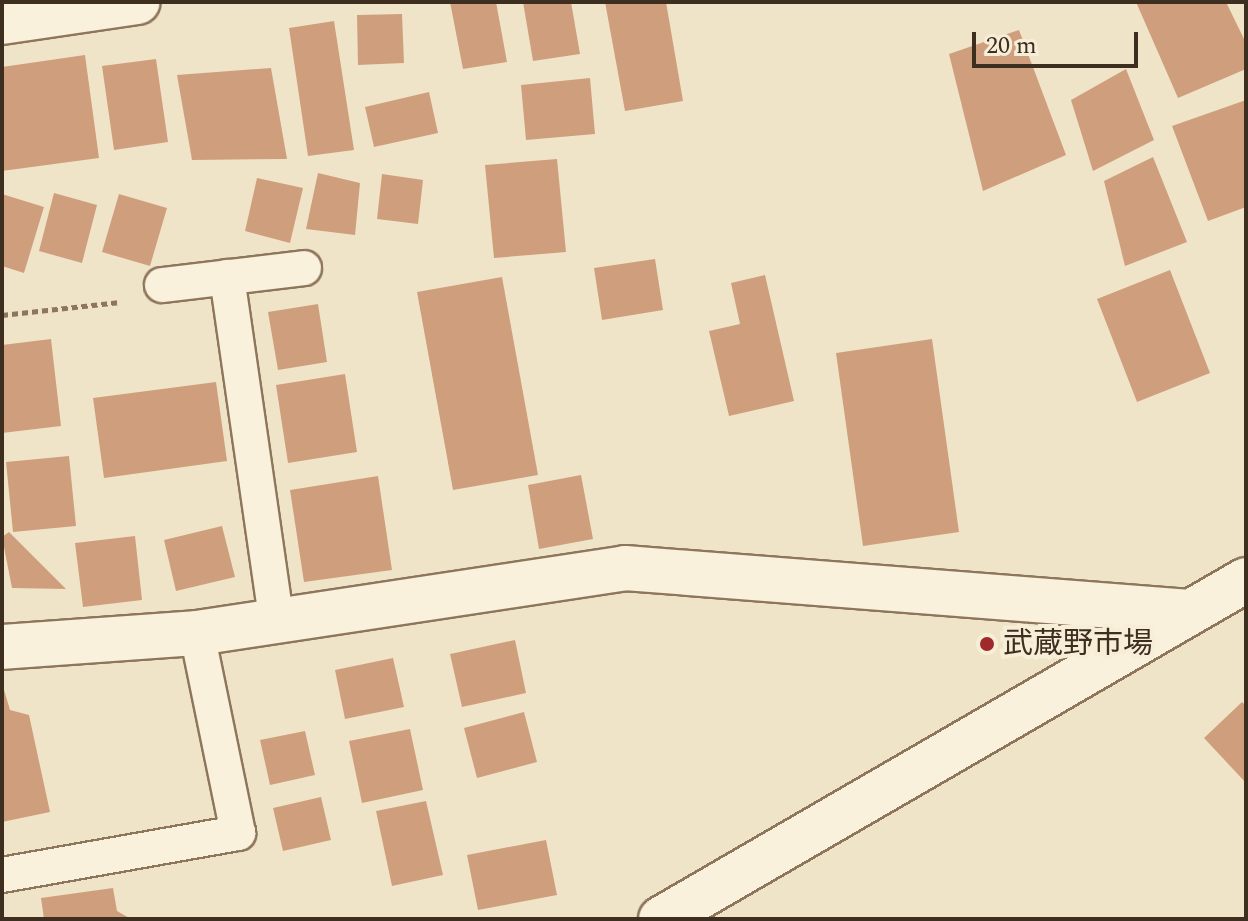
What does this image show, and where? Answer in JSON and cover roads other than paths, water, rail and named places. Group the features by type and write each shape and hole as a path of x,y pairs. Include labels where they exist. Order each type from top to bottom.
{"street":[{"path":"2,22 138,2"},
{"path":"2,647 197,633 625,568 1189,612"},
{"path":"661,919 1246,580"}],"lane":[{"path":"162,285 304,268"},
{"path":"227,277 276,619"},
{"path":"2,875 238,833 197,633"}],"place":[{"name":"武蔵野市場","path":"987,644"}]}
